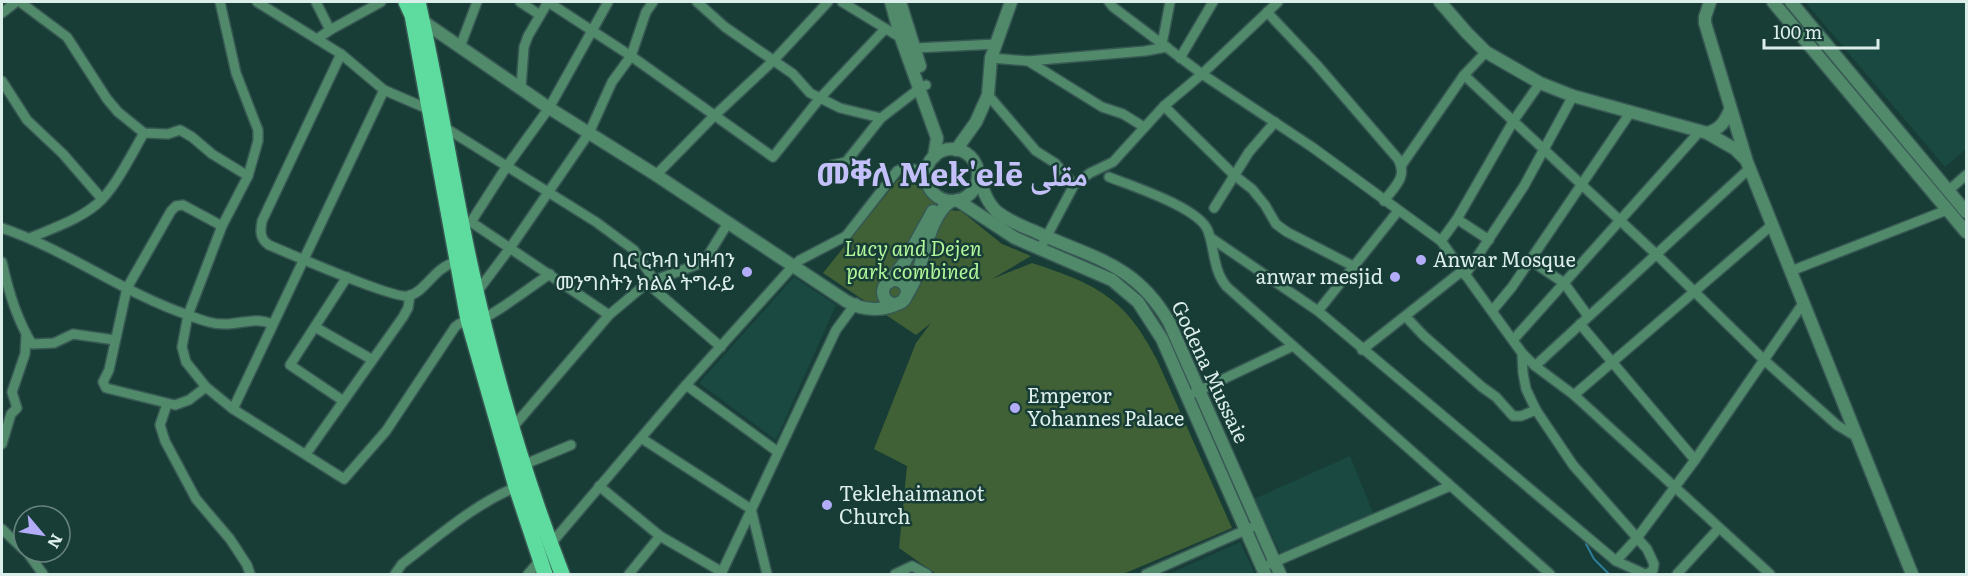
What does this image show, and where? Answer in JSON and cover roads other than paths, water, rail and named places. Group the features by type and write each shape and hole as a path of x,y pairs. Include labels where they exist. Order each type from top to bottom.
{"main road":[{"path":"416,7 428,109 461,224 477,292 476,319 516,487 542,568"},
{"path":"416,7 444,127 461,224 456,262 513,427 550,545 562,574"}],"street":[{"path":"2,14 18,2 67,37 107,99 118,112 144,133 155,135 180,130 212,154 248,176"},
{"path":"220,2 236,73 258,130 258,141 248,176 222,226 188,315 182,347 186,362 206,387 233,409 344,479 386,431 449,334 459,323 476,319 550,274"},
{"path":"257,2 341,54 384,90 428,109"},
{"path":"316,2 330,30"},
{"path":"317,39 381,2"},
{"path":"459,46 477,2"},
{"path":"520,2 540,15"},
{"path":"520,87 524,47 548,2 631,56 774,157 820,98 885,28"},
{"path":"608,2 549,108 461,224 510,248 609,315"},
{"path":"477,292 549,193 589,133 612,82 631,56 646,12 653,2"},
{"path":"697,2 725,27 793,74 810,93 840,108 881,118"},
{"path":"656,175 774,60 828,2"},
{"path":"842,2 901,38 912,52"},
{"path":"891,2 901,38"},
{"path":"599,486 660,536 721,573 836,330 854,304 876,297 904,263 935,204 936,195 928,182 927,171 934,157 937,138 900,2"},
{"path":"934,157 943,151 955,149 976,122 988,95 991,58 1011,2"},
{"path":"1109,2 1202,74 1312,147 1441,241 1522,353 1574,395 1770,574"},
{"path":"1164,46 1170,2"},
{"path":"1180,58 1213,2"},
{"path":"1040,249 1074,185 1089,173 1113,162 1164,105 1202,74 1278,2"},
{"path":"1440,2 1486,52 1540,83 1573,96 1703,132 1735,149 1749,165"},
{"path":"1710,2 1705,23 1730,110 1749,165 1912,574"},
{"path":"1715,55 1712,20 1720,2"},
{"path":"1773,2 1966,232"},
{"path":"1791,2 1966,212"},
{"path":"416,7 459,46 549,108 863,308 881,309 895,306 903,300 913,285 937,216 954,201 966,196 974,189 978,179 972,145 976,122"},
{"path":"1267,12 1316,64 1401,166 1403,173 1399,182 1384,201"},
{"path":"912,52 997,44"},
{"path":"991,58 1028,61 1144,51 1164,46"},
{"path":"1401,166 1464,75 1486,52"},
{"path":"341,54 262,221 260,230 264,241 347,277 400,296 410,295 443,266 456,262"},
{"path":"1028,61 1102,107 1123,114 1144,127"},
{"path":"1464,75 1656,254 1763,359 1837,425 1857,437"},
{"path":"2,81 4,92 27,120 63,154 102,199"},
{"path":"1441,241 1457,219 1514,120 1540,83"},
{"path":"832,165 846,162 851,158 881,118 923,86"},
{"path":"923,86 948,145 969,155 976,166"},
{"path":"233,409 384,90"},
{"path":"988,95 1036,151 1055,163 1074,185"},
{"path":"1362,350 1464,273 1489,240 1524,186 1573,96"},
{"path":"1860,106 1871,96"},
{"path":"1164,105 1234,175 1252,189 1276,224 1355,267"},
{"path":"1513,340 1619,221 1703,132 1718,129 1730,110"},
{"path":"1492,310 1512,287 1630,112"},
{"path":"1214,208 1249,152 1275,122"},
{"path":"444,127 596,222 634,250 650,281 721,346"},
{"path":"30,238 72,220 102,199 144,133"},
{"path":"1536,366 1749,165"},
{"name":"Godena Mussaie","path":"976,166 986,198 995,210 1046,236 1111,263 1145,288 1169,322 1192,394"},
{"path":"528,574 542,568 550,545 599,486 794,265 846,236 897,171 904,168 927,171"},
{"path":"1948,191 1966,175"},
{"path":"1109,177 1173,203 1201,221 1211,238 1221,280 1550,574"},
{"path":"936,195 954,201"},
{"name":"Godena Mussaie","path":"954,201 1008,234 1105,276 1133,296 1149,317 1192,394 1251,528 1264,571"},
{"path":"206,387 181,404 167,404 149,397 106,388 104,385 127,288 171,211 176,206 183,205 222,226"},
{"path":"1791,271 1947,210"},
{"path":"1318,311 1398,211"},
{"path":"1457,219 1489,240"},
{"path":"513,427 609,315 650,281 704,262 728,223"},
{"path":"1574,395 1773,224"},
{"path":"2,228 30,238 162,306 220,324 258,320 272,324"},
{"path":"1211,238 1318,311 1616,561 1646,574 1653,570 1654,564 1647,549 1580,474 1536,410 1526,389 1522,373 1522,353"},
{"path":"1530,260 1564,283 1588,316"},
{"path":"2,262 6,280 32,344 54,343 74,334 116,340"},
{"path":"342,400 290,365 347,277"},
{"path":"896,280 903,283 907,291 903,300 895,303 887,300 884,294 887,284 896,280"},
{"path":"306,454 371,359 403,317 408,308 410,295"},
{"path":"1616,561 1637,538 1695,460 1804,302"},
{"path":"1406,317 1424,336 1496,397 1513,416 1521,416 1536,410"},
{"path":"1580,324 1695,460"},
{"path":"315,327 371,359"},
{"path":"2,444 11,414 17,408 12,393 25,354 26,334"},
{"path":"1192,394 1293,346"},
{"path":"686,385 778,452"},
{"path":"167,404 160,425 165,441 196,499 230,539 247,565 250,574"},
{"path":"641,438 751,509 767,574"},
{"path":"524,465 571,445"},
{"path":"1264,571 1274,561 1450,486"},
{"path":"396,574 402,564 487,499 516,487"},
{"path":"1146,574 1251,528"},
{"name":"Godena Mussaie","path":"1251,528 1274,561 1280,574"},
{"path":"1677,574 1719,528"},
{"path":"629,574 660,536"},
{"path":"895,574 912,566 927,574"}],"waterway":[{"path":"1586,544 1594,559 1609,574"}],"place":[{"name":"Anwar Mosque","path":"1421,260"},
{"name":"ቢር ርክብ ህዝብን መንግስትን ክልል ትግራይ","path":"747,272"},
{"name":"anwar mesjid","path":"1395,277"},
{"name":"Emperor Yohannes Palace","path":"1015,408"},
{"name":"Teklehaimanot Church","path":"827,505"}],"district":[{"name":"መቐለ Mek'elē مقلى","path":"952,175"}],"park label":[{"name":"Lucy and Dejen park combined","path":"913,260"}]}
